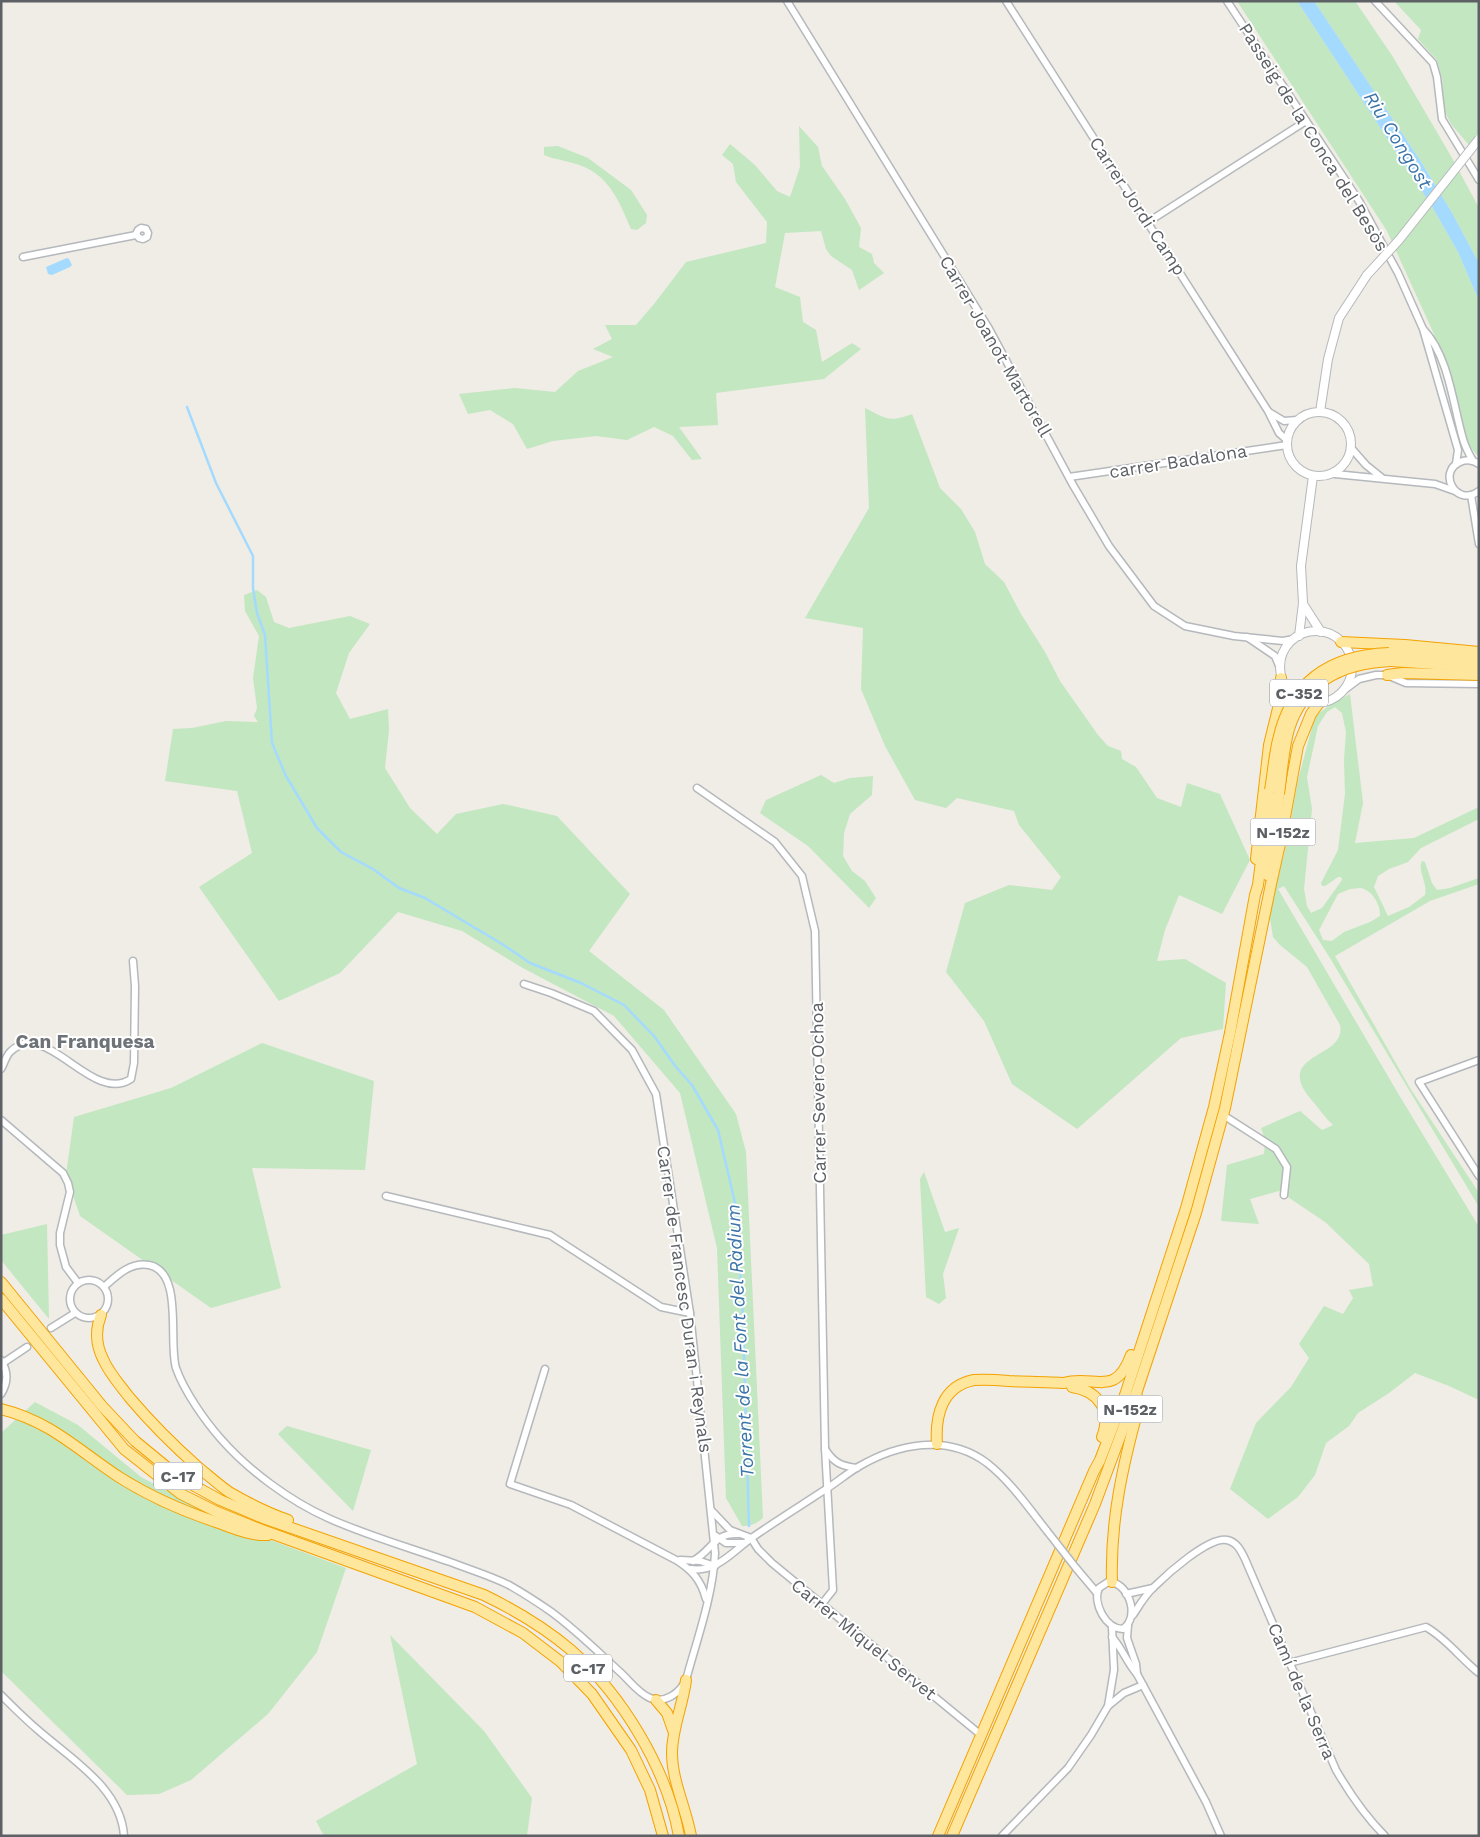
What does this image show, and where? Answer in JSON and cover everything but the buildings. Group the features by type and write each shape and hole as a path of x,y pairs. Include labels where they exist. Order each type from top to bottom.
{"highway":[{"path":"1341,642 1405,645 1478,661"},
{"name":"C-352","path":"1254,965 1275,792 1278,740 1291,704 1302,688 1317,674 1330,666 1345,659 1371,654 1390,657 1478,661"},
{"path":"1387,675 1478,661"},
{"name":"N-152z","path":"938,1836 1100,1460 1125,1395 1186,1208 1214,1107 1241,978 1255,894 1258,832 1269,745 1282,692 1282,678"},
{"name":"N-152z","path":"952,1836 1094,1504 1137,1391 1196,1213 1222,1116 1280,844 1298,746 1311,714 1318,703"},
{"name":"C-352","path":"1255,894 1275,792"},
{"name":"C-17","path":"1,1282 102,1406 135,1441 180,1478 220,1500 263,1518 421,1573 508,1606 571,1650 605,1686 632,1723 667,1793 679,1836"},
{"name":"C-17","path":"1,1299 124,1448 181,1494 217,1512 274,1534 475,1607 531,1639 561,1662 592,1694 631,1750 650,1790 663,1836"},
{"path":"936,1444 936,1421 940,1407 958,1387 968,1382 990,1380 1104,1383 1117,1378 1127,1366 1154,1307"},
{"path":"101,1315 97,1323 98,1347 111,1373 164,1437 211,1478 229,1492 265,1510 389,1555 421,1573"},
{"path":"1064,1383 1082,1388 1094,1395 1102,1404 1105,1412 1106,1428 1094,1457 1094,1471"},
{"path":"1112,1582 1111,1560 1117,1494 1123,1462 1139,1406 1137,1391"},
{"path":"1,1409 37,1421 122,1478 156,1497 205,1518 257,1536 274,1534"},
{"path":"686,1680 674,1734 672,1754 675,1777 691,1836"},
{"path":"656,1700 667,1713 674,1734"}],"street":[{"name":"Carrer Joanot Martorell","path":"787,1 988,327 1069,477 1109,546 1154,606 1185,626 1234,636 1283,641 1297,637"},
{"name":"Carrer Jordi Camp","path":"1006,1 1268,411 1279,433 1287,442"},
{"name":"Passeig de la Conca del Besòs","path":"1227,1 1363,209 1398,273 1424,329 1458,450 1456,464"},
{"path":"1375,1 1433,63 1437,76 1442,119 1479,180"},
{"path":"1148,222 1306,121"},
{"path":"1320,412 1328,359 1339,318 1367,275 1399,240 1479,139"},
{"path":"23,257 136,234"},
{"name":"Passeig de la Conca del Besòs","path":"1424,329 1431,337 1441,358 1464,442 1476,462"},
{"path":"1268,411 1284,421 1297,420"},
{"path":"1335,474 1348,460 1352,449 1352,438 1348,427 1337,416 1315,411 1304,415 1290,429 1287,442 1292,462 1302,472 1313,476 1335,474 1434,484 1460,494 1471,495 1479,491"},
{"name":"carrer Badalona","path":"1069,477 1287,442"},
{"path":"1352,449 1366,465 1382,478"},
{"path":"1434,484 1450,474 1456,464 1461,461 1476,462"},
{"path":"1450,474 1451,486 1455,491"},
{"path":"1297,637 1303,603 1301,566 1313,476"},
{"path":"1471,495 1479,544"},
{"path":"1303,603 1320,632"},
{"path":"1280,668 1282,656 1286,648 1297,637 1313,632 1330,635 1341,642 1351,660 1350,676 1343,691"},
{"path":"1246,636 1275,656 1280,668"},
{"name":"N-152z","path":"1280,668 1282,678"},
{"path":"1282,678 1291,693 1298,699 1311,703 1328,701 1359,679 1376,675 1387,675 1406,683 1479,684"},
{"name":"Carrer Severo Ochoa","path":"697,788 775,842 802,876 815,931 825,1448 833,1590 822,1604"},
{"path":"1,1069 9,1053 20,1046 33,1044 54,1051 86,1074 99,1080 113,1085 123,1084 131,1079 133,1072 135,986 133,961"},
{"name":"Carrer de Francesc Duran i Reynals","path":"524,984 594,1011 632,1050 656,1094 690,1313 711,1510 716,1537 715,1566 686,1680"},
{"path":"1479,1060 1420,1082 1479,1176"},
{"path":"1222,1116 1276,1149 1287,1167 1284,1195"},
{"path":"1,1120 63,1173 68,1183 70,1192 60,1233 60,1245 66,1267 78,1284"},
{"path":"386,1196 550,1235 661,1307 690,1313"},
{"path":"104,1286 125,1269 135,1265 155,1266 161,1272 170,1286 172,1297 172,1337 176,1368 197,1407 221,1439 258,1474 298,1502 327,1517 478,1572 508,1585 558,1617 585,1639 644,1694 656,1700 674,1695 683,1688 686,1680"},
{"path":"88,1280 104,1286 108,1294 108,1302 106,1309 101,1315 87,1319 75,1313 71,1307 70,1294 78,1284 88,1280"},
{"path":"51,1328 75,1313"},
{"path":"1,1394 5,1388 7,1377 2,1362 27,1347"},
{"path":"545,1369 510,1484 571,1505 691,1569 701,1583 707,1603"},
{"path":"691,1569 702,1570 715,1566 744,1543 857,1468 884,1454 906,1446 936,1444 959,1449 985,1462 1002,1476 1097,1593"},
{"path":"825,1448 836,1462 841,1465 857,1468"},
{"path":"711,1510 724,1525 738,1534"},
{"path":"694,1561 704,1554 716,1537 738,1534 752,1538"},
{"path":"716,1537 726,1543 744,1543"},
{"name":"Carrer Miquel Servet","path":"752,1538 765,1556 981,1735"},
{"name":"Camí de la Serra","path":"1153,1588 1180,1565 1212,1542 1229,1540 1236,1544 1241,1550 1336,1770 1361,1809 1386,1836"},
{"path":"676,1560 704,1562 715,1566"},
{"path":"1108,1706 1114,1670 1112,1627 1104,1617 1097,1600 1097,1593 1103,1585 1112,1582 1117,1584 1126,1594 1132,1615"},
{"path":"1126,1594 1153,1588"},
{"path":"1137,1674 1136,1664 1127,1638 1128,1625 1132,1615 1153,1588"},
{"path":"1112,1627 1123,1629 1128,1625"},
{"path":"1289,1663 1426,1627 1440,1634 1468,1665 1479,1673"},
{"path":"1112,1637 1131,1668 1137,1674 1206,1802 1221,1836"},
{"path":"1002,1836 1068,1768 1108,1706 1124,1693 1143,1685"},
{"path":"1,1695 37,1730 85,1769 98,1783 112,1800 120,1814 124,1836"}],"green space":[{"path":"1237,1 1297,1 1431,205 1458,252 1479,301 1479,457 1468,445 1434,334 1387,231"},
{"path":"1314,1 1355,1 1393,57 1479,208 1479,263 1451,211 1420,160"},
{"path":"1394,1 1479,1 1479,134 1469,145 1451,124 1444,110 1442,78 1437,60 1418,39 1421,30"},
{"path":"799,126 818,147 822,166 845,199 861,228 859,247 872,254 874,263 884,273 859,290 852,270 831,256 826,249 821,231 785,233 775,287 800,297 803,322 816,330 822,362 852,343 861,349 824,379 716,393 718,425 679,427 702,459 692,460 673,436 654,427 627,440 596,436 553,441 527,449 513,424 490,410 468,414 459,394 515,388 555,392 578,371 613,357 593,349 612,339 605,325 636,325 686,262 766,243 767,222 736,182 733,164 722,155 730,144 755,165 777,191 790,197 800,167"},
{"path":"558,146 588,158 631,190 647,215 646,223 637,230 631,229 613,192 592,171 573,163 544,155 544,147"},
{"path":"865,408 892,419 912,414 940,488 961,509 975,532 985,564 1004,582 1060,681 1098,735 1108,746 1121,751 1122,759 1136,767 1157,798 1181,807 1187,783 1220,794 1250,860 1222,914 1179,895 1165,930 1157,961 1185,959 1226,983 1223,1029 1181,1038 1077,1129 1012,1084 984,1021 946,972 965,903 1009,885 1052,890 1061,877 1019,825 1014,811 957,798 946,808 915,800 885,746 861,689 863,628 805,618 869,508"},
{"path":"257,590 266,597 274,622 289,628 350,616 370,624 349,653 336,693 350,719 388,709 389,730 385,768 410,808 437,834 456,814 503,804 557,816 630,894 589,951 664,1010 736,1114 746,1152 763,1518 756,1523 742,1526 726,1498 717,1248 680,1093 614,1016 521,967 462,931 398,912 340,973 279,1001 199,887 252,853 237,791 165,781 173,729 192,728 226,721 258,722 254,716 257,708 253,678 259,636 245,611 244,595"},
{"path":"1350,694 1363,803 1355,843 1414,838 1479,807 1479,819 1421,848 1408,862 1389,869 1378,876 1374,887 1388,916 1409,907 1425,895 1426,891 1421,869 1422,861 1425,862 1432,883 1437,890 1450,888 1479,878 1479,884 1430,901 1335,956 1410,1088 1479,1193 1479,1207 1330,958 1284,886 1278,889 1479,1227 1479,1400 1415,1373 1358,1413 1349,1426 1326,1443 1315,1475 1298,1497 1268,1519 1230,1489 1256,1423 1291,1387 1309,1358 1299,1344 1324,1306 1343,1314 1353,1298 1349,1290 1373,1286 1369,1264 1325,1222 1279,1191 1250,1199 1259,1224 1221,1221 1227,1165 1264,1154 1265,1140 1261,1128 1300,1111 1322,1130 1333,1125 1303,1088 1300,1077 1302,1068 1309,1061 1335,1043 1340,1035 1340,1025 1307,967 1273,937 1270,918 1271,899 1284,855 1298,780 1315,716","holes":["1335,707 1342,713 1346,732 1344,760 1345,794 1338,850 1321,883 1322,886 1325,886 1338,877 1341,877 1342,880 1322,908 1311,913 1307,906 1304,889 1312,809 1307,777 1318,726 1327,712","1361,888 1369,892 1375,899 1379,907 1380,916 1344,932 1332,941 1323,940 1319,930 1338,894 1350,889"]},
{"path":"821,775 834,783 850,778 873,776 872,795 850,814 844,833 843,856 852,871 865,881 876,898 869,908 808,846 760,813 766,800"},
{"path":"262,1043 374,1081 365,1170 252,1168 281,1288 211,1308 80,1216 66,1175 74,1117 171,1088"},
{"path":"924,1172 945,1232 959,1228 943,1274 946,1298 939,1304 926,1297 920,1179"},
{"path":"47,1224 49,1319 1,1260 1,1235"},
{"path":"35,1402 78,1425 141,1477 238,1528 346,1568 317,1652 268,1714 191,1780 159,1794 127,1795 1,1671 1,1433"},
{"path":"287,1426 371,1450 353,1511 278,1434"},
{"path":"390,1635 484,1731 532,1798 527,1836 324,1836 316,1821 417,1764"}],"water":[{"name":"Riu Congost","path":"1297,1 1314,1 1420,160 1451,211 1479,263 1479,301 1458,252 1431,205"},
{"path":"67,258 72,265 70,267 52,275 48,274 46,267"}],"waterway":[{"name":"Torrent de la Font del Ràdium","path":"187,407 216,483 253,556 253,588 257,613 265,635 272,743 286,776 317,828 341,852 373,869 399,888 425,898 530,963 581,983 624,1005 654,1036 676,1067 692,1085 718,1130 736,1207 743,1318 749,1526"}],"district":[{"name":"Can Franquesa","path":"85,1041"}]}
